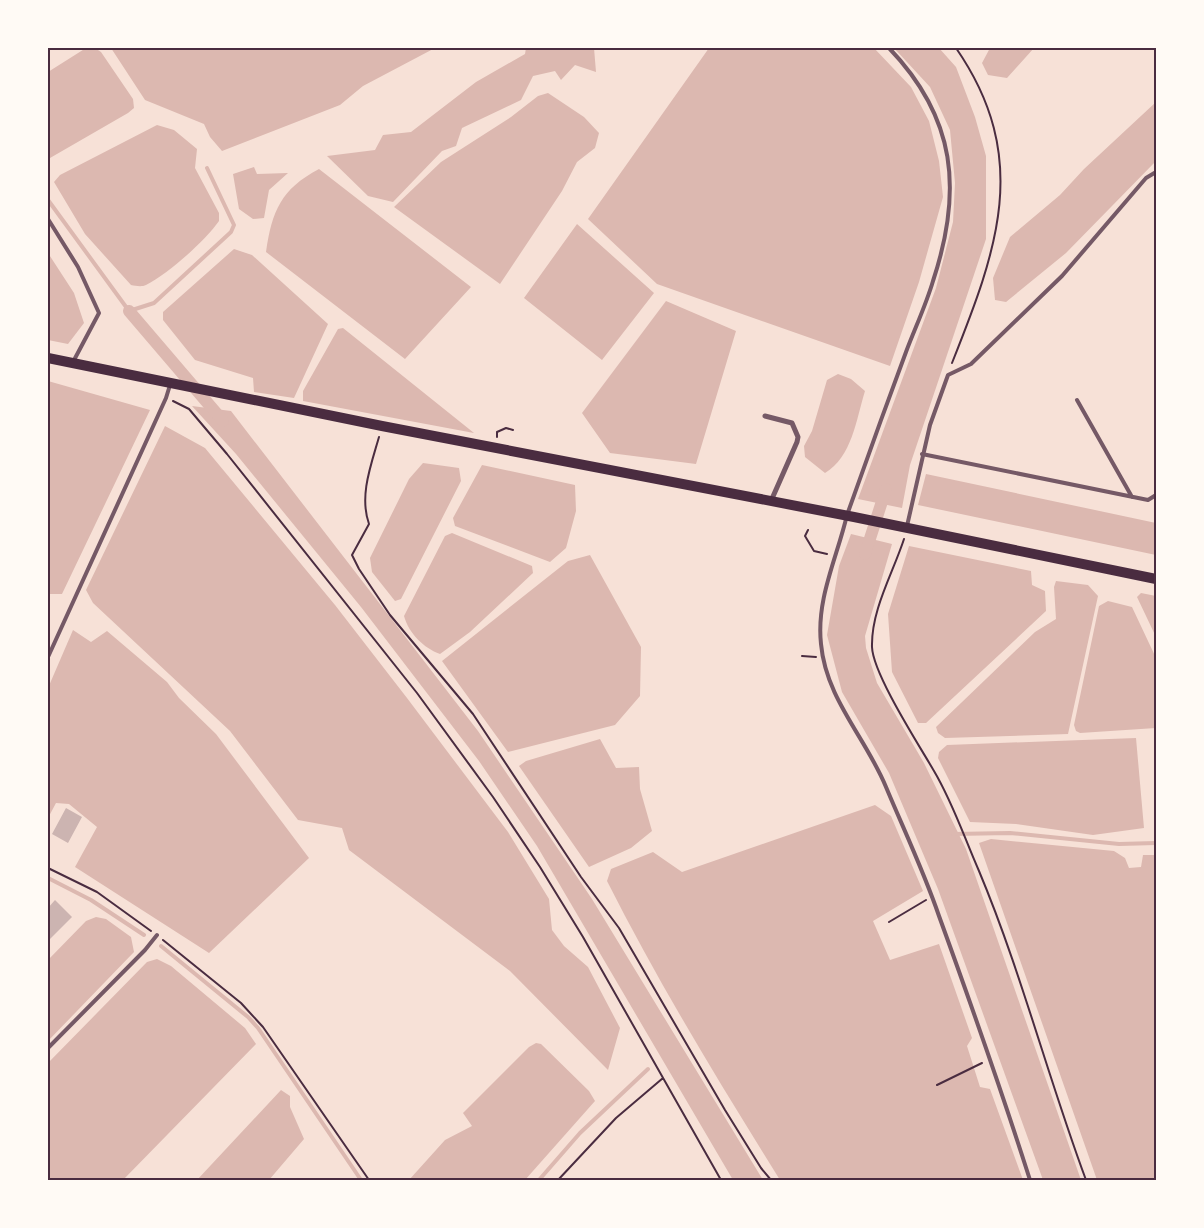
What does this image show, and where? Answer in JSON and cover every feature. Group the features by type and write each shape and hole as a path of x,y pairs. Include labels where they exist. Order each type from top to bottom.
{"main road":[{"path":"48,358 382,426 907,527 1156,579"}],"street":[{"path":"765,416 792,422 798,437 771,501"}],"lane":[{"path":"889,48 923,89 938,119 951,172 950,196 934,281 834,556 820,620 823,657 831,686 849,723 876,762 932,897 1030,1180"},
{"path":"907,527 922,454 948,375 971,364 1062,276 1146,178 1156,172"},
{"path":"48,219 70,252 90,290 99,313 73,362"},
{"path":"48,657 166,398 170,382"},
{"path":"1077,400 1132,497"},
{"path":"922,454 1148,500 1156,495"},
{"path":"48,1048 145,950 157,935"}],"path":[{"path":"948,375 977,301 994,246 1001,200 1000,160 994,125 978,84 956,48"},
{"path":"166,398 189,409 227,454 417,693 493,797 540,867 722,1180"},
{"path":"382,426 368,476 364,511 369,524 352,555 359,569 390,615 473,714 581,877 619,928 725,1110 761,1168 771,1180"},
{"path":"500,448 496,441 497,432 506,428 513,430"},
{"path":"907,527 875,623 872,648 876,664 910,731 945,789 992,899 1064,1122 1086,1180"},
{"path":"808,530 805,536 814,551 834,556"},
{"path":"802,656 823,657"},
{"path":"48,868 97,892 157,935 227,992 263,1027 369,1180"},
{"path":"889,922 932,897"},
{"path":"936,1085 989,1060"},
{"path":"558,1180 616,1118 663,1078"}],"shaded area":[{"path":"86,48 95,48 101,52 133,99 134,108 50,158 48,156 48,72"},
{"path":"111,48 435,48 363,86 340,105 222,151 210,137 204,124 145,100"},
{"path":"526,48 594,48 596,72 575,65 561,80 555,71 533,76 521,100 462,128 456,146 442,151 393,202 368,196 327,156 375,150 383,135 411,132 476,82 525,54"},
{"path":"709,48 874,48 911,87 929,121 939,161 943,197 919,282 890,366 657,284 588,219"},
{"path":"894,48 939,48 956,67 975,117 986,156 986,239 910,465 902,508 858,499 936,288 953,222 955,183 950,130 930,87"},
{"path":"990,48 1034,48 1007,78 988,75 982,63"},
{"path":"548,93 584,117 599,133 595,148 577,162 562,191 500,284 394,207 441,162 511,117 538,96"},
{"path":"1156,102 1156,161 1066,253 1006,302 995,300 993,278 1010,237 1060,195 1084,169"},
{"path":"157,125 174,130 197,149 195,168 219,213 219,221 205,238 175,265 146,285 137,286 131,285 85,234 54,182 60,175"},
{"path":"254,167 257,174 288,173 269,190 264,218 253,219 239,209 233,174"},
{"path":"319,169 471,287 405,359 266,252 271,225 280,203 296,185"},
{"path":"577,224 654,293 602,360 524,298"},
{"path":"234,249 252,255 328,324 294,398 254,392 253,378 195,360 163,320 163,312"},
{"path":"48,253 74,293 84,323 68,344 48,340"},
{"path":"666,301 736,331 696,464 610,453 582,413"},
{"path":"343,328 474,433 303,401 303,391 338,329"},
{"path":"838,374 851,379 865,391 856,425 847,448 834,466 825,473 805,457 804,446 812,431 827,380"},
{"path":"48,381 150,410 62,594 48,594"},
{"path":"192,406 231,411 478,731 592,899 763,1180 733,1180 537,846 479,761 361,607 236,454"},
{"path":"165,426 205,448 335,605 508,832 549,899 552,930 564,946 588,967 620,1028 608,1070 510,971 349,850 342,828 298,820 230,731 93,603 86,590"},
{"path":"423,463 459,468 461,481 401,599 395,601 372,572 370,558 409,479"},
{"path":"482,465 575,485 576,511 566,548 550,562 455,526 453,518"},
{"path":"926,474 1156,523 1156,555 918,505"},
{"path":"452,533 532,566 533,573 470,632 440,654 418,640 409,629 404,616 445,536"},
{"path":"851,534 892,544 865,636 866,648 877,683 924,763 966,849 1081,1180 1043,1180 938,889 889,773 842,692 827,635 839,566"},
{"path":"909,546 1031,571 1032,585 1045,591 1046,611 926,723 918,723 892,672 888,614"},
{"path":"590,555 641,647 640,696 615,725 508,752 442,661 568,561"},
{"path":"1056,581 1088,585 1098,596 1068,734 945,738 938,733 936,727 1035,632 1056,619 1054,587"},
{"path":"1141,593 1156,596 1156,637 1137,597"},
{"path":"1108,601 1132,607 1156,658 1156,728 1080,733 1076,731 1074,725 1099,606"},
{"path":"73,630 91,642 107,631 167,682 179,698 216,734 309,858 209,953 75,867 97,827 69,804 56,803 48,818 48,688"},
{"path":"1136,738 1144,828 1093,835 1016,824 970,822 938,758 939,752 947,745"},
{"path":"600,739 616,768 639,767 640,789 652,831 631,848 589,867 519,766 526,761"},
{"path":"875,805 891,816 923,891 873,921 890,960 939,944 972,1038 967,1046 980,1087 990,1089 1023,1180 780,1180 669,995 607,881 611,869 653,852 682,872"},
{"path":"991,839 1114,851 1125,858 1129,868 1141,867 1143,855 1156,855 1156,1180 1097,1180 979,843"},
{"path":"96,917 106,919 131,937 134,952 48,1041 48,960 86,921"},
{"path":"157,959 171,966 245,1028 256,1044 123,1180 48,1180 48,1063 147,962"},
{"path":"536,1043 541,1044 589,1091 595,1101 525,1180 409,1180 445,1140 472,1126 463,1113 529,1047"},
{"path":"281,1090 290,1096 290,1107 304,1139 269,1180 197,1180"}],"building":[{"path":"66,808 82,817 68,843 52,834"},
{"path":"55,900 72,917 49,940 48,908"}],"waterway":[{"path":"48,200 129,311 154,303 231,232 234,225 207,168"},
{"path":"129,311 223,421"},
{"path":"865,554 886,489"},
{"path":"953,834 1010,833 1119,844 1156,843"},
{"path":"48,878 91,900 144,935"},
{"path":"161,946 248,1017 258,1028 361,1180"},
{"path":"539,1180 580,1133 648,1069"}]}
